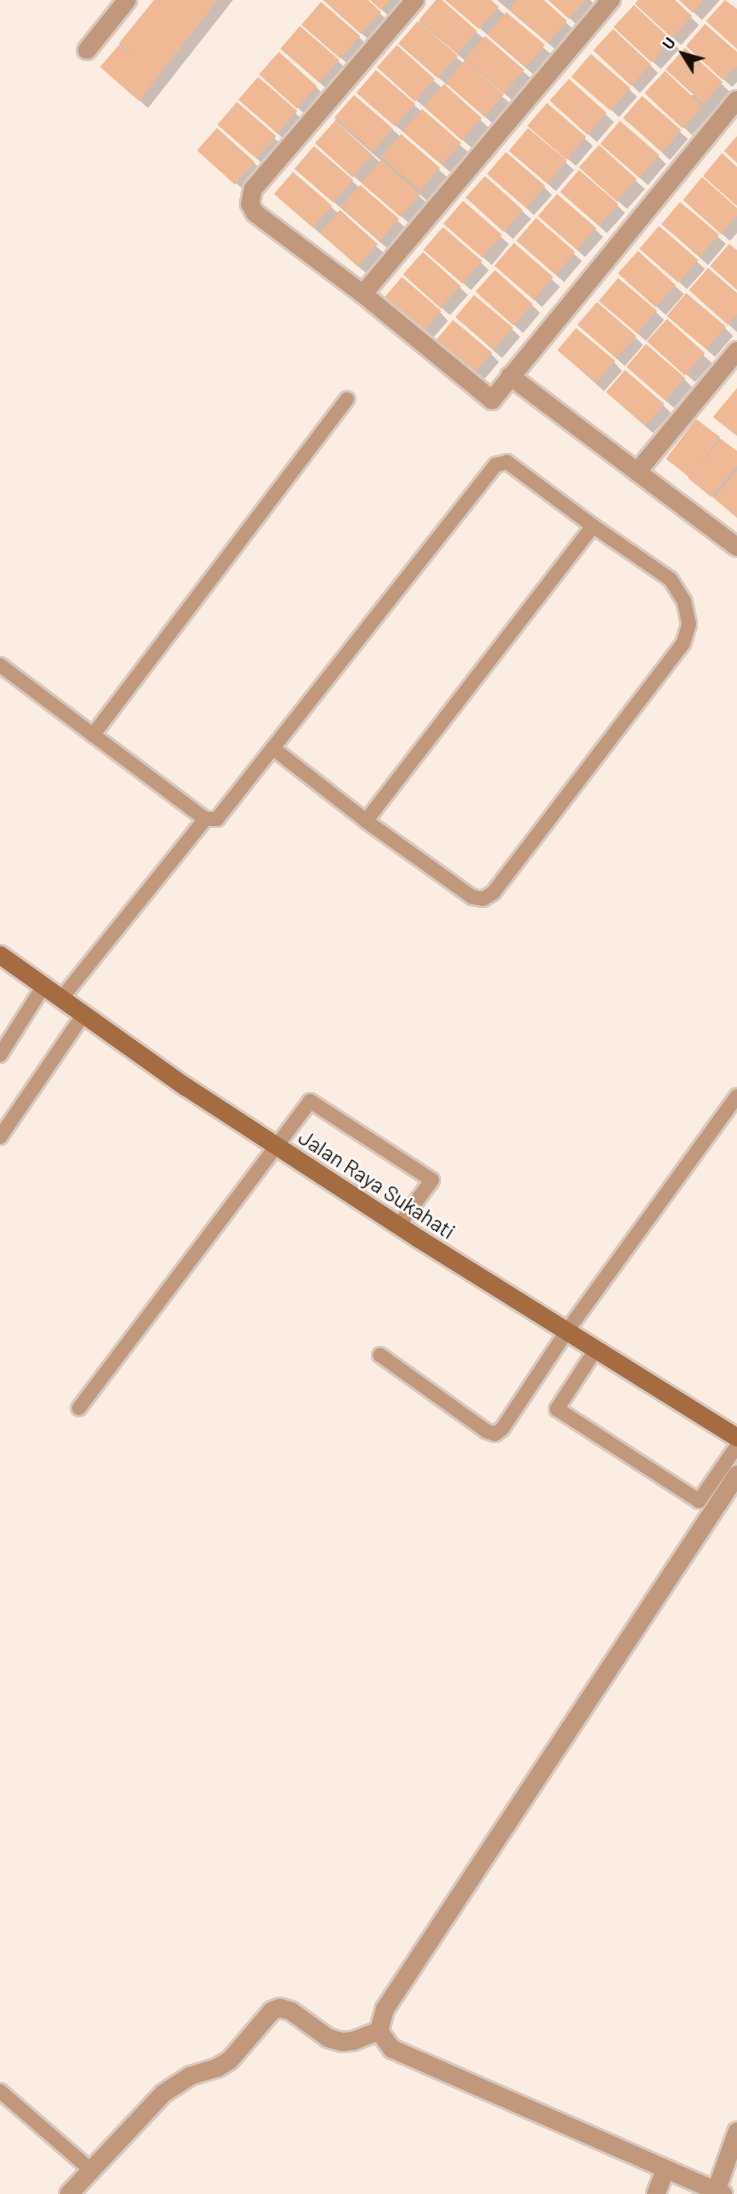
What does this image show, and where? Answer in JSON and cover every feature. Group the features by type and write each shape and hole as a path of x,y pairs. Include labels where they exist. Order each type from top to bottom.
{"main road":[{"name":"Jalan Raya Sukahati","path":"2,961 84,1014 186,1087 399,1225 737,1438"}],"street":[{"path":"87,50 127,0"},
{"path":"415,0 253,189 249,197 255,213 363,294 492,400 737,100"},
{"path":"363,294 610,0"},
{"path":"638,472 737,351"},
{"path":"510,376 737,547"},
{"path":"737,1475 385,2009 380,2031 392,2049 665,2170 720,2192 737,2132"},
{"path":"69,2194 164,2093 190,2076 217,2068 230,2060 272,2011 280,2008 291,2011 328,2038 342,2042 353,2041 380,2031"},
{"path":"656,2194 665,2170"}],"lane":[{"path":"93,735 347,399"},
{"path":"0,665 205,819 217,819 496,465 507,462 593,526 670,579 684,601 689,624 683,644 493,893 483,899 472,897 366,821 274,749"},
{"path":"366,821 593,526"},
{"path":"61,999 205,819"},
{"path":"0,1055 43,987"},
{"path":"0,1137 84,1014"},
{"path":"380,1355 486,1431 495,1434 502,1429 567,1331 737,1096"},
{"path":"79,1408 310,1101 432,1180 399,1225"},
{"path":"596,1349 557,1409 699,1501 737,1446"},
{"path":"0,2091 92,2171"}],"building":[{"path":"154,0 218,0 139,101 100,67 119,45 138,59 119,43"},
{"path":"323,0 368,0 381,12 361,34"},
{"path":"370,0 390,0 381,10"},
{"path":"436,0 442,0 477,31 458,54 419,20"},
{"path":"445,0 491,0 499,7 479,29"},
{"path":"517,0 544,0 567,21 548,43 509,9"},
{"path":"548,0 586,0 569,19"},
{"path":"638,0 675,0 692,16 672,38 635,4"},
{"path":"679,0 704,0 693,13"},
{"path":"725,0 737,9 737,49 706,21"},
{"path":"321,2 360,36 341,59 301,25"},
{"path":"634,5 672,40 652,62 614,27"},
{"path":"506,12 545,45 526,67 487,34"},
{"path":"418,21 458,56 438,78 398,44"},
{"path":"705,24 737,52 737,66 723,80 686,46"},
{"path":"300,26 339,60 320,83 280,49"},
{"path":"613,29 651,64 631,86 593,50"},
{"path":"485,36 524,70 505,93 465,59"},
{"path":"397,45 435,79 415,101 377,67"},
{"path":"685,48 723,82 703,104 666,70"},
{"path":"279,52 317,86 297,108 259,74"},
{"path":"591,54 630,88 611,111 571,77"},
{"path":"465,60 504,94 485,117 445,83"},
{"path":"376,70 415,104 396,127 356,93"},
{"path":"665,71 703,106 683,128 645,93"},
{"path":"258,77 297,111 278,134 238,100"},
{"path":"569,79 607,113 587,135 550,101"},
{"path":"444,84 482,118 462,140 424,106"},
{"path":"354,95 393,129 374,152 334,118"},
{"path":"642,96 681,130 662,152 623,118"},
{"path":"237,102 276,136 257,159 217,125"},
{"path":"547,103 586,137 567,160 527,126"},
{"path":"422,109 461,143 442,165 403,131"},
{"path":"335,121 373,155 353,177 315,143"},
{"path":"620,121 659,155 640,178 600,144"},
{"path":"217,128 255,162 235,184 197,150"},
{"path":"528,128 567,161 548,184 509,151"},
{"path":"401,134 440,168 421,191 381,157"},
{"path":"737,136 737,163 724,151"},
{"path":"599,145 637,179 617,201 579,167"},
{"path":"314,146 353,180 334,203 294,169"},
{"path":"506,152 545,186 526,208 487,174"},
{"path":"722,153 737,167 737,206 703,176"},
{"path":"381,160 420,194 401,217 361,183"},
{"path":"579,170 618,204 599,226 560,192"},
{"path":"293,172 332,206 313,228 274,194"},
{"path":"485,176 523,210 503,232 466,198"},
{"path":"702,177 737,208 737,216 721,234 683,200"},
{"path":"360,185 399,219 380,241 341,207"},
{"path":"557,194 596,228 577,250 538,216"},
{"path":"463,201 502,235 483,258 443,224"},
{"path":"680,202 719,235 700,257 661,224"},
{"path":"340,210 378,244 358,266 320,232"},
{"path":"536,218 575,252 556,275 516,241"},
{"path":"659,226 698,260 679,283 639,249"},
{"path":"443,227 482,261 463,284 423,250"},
{"path":"514,243 553,277 534,300 494,266"},
{"path":"729,244 737,250 737,290 710,266"},
{"path":"638,251 676,285 656,307 618,273"},
{"path":"423,252 461,286 441,308 403,274"},
{"path":"708,268 737,293 737,314 728,325 689,290"},
{"path":"495,270 533,304 513,326 476,292"},
{"path":"402,277 441,311 422,334 382,300"},
{"path":"618,278 657,311 638,334 599,301"},
{"path":"686,293 726,326 707,349 667,316"},
{"path":"474,295 513,328 494,350 455,317"},
{"path":"597,302 636,336 617,359 577,325"},
{"path":"667,319 705,353 685,375 647,341"},
{"path":"453,320 492,353 473,375 434,342"},
{"path":"576,328 615,361 596,383 557,350"},
{"path":"646,344 685,378 666,401 626,367"},
{"path":"625,370 664,404 645,426 606,392"},
{"path":"737,388 737,436 713,417"},
{"path":"696,419 720,437 690,477 666,459"},
{"path":"721,439 737,451 737,466 711,497 688,478"},
{"path":"737,471 737,518 714,498"}]}
